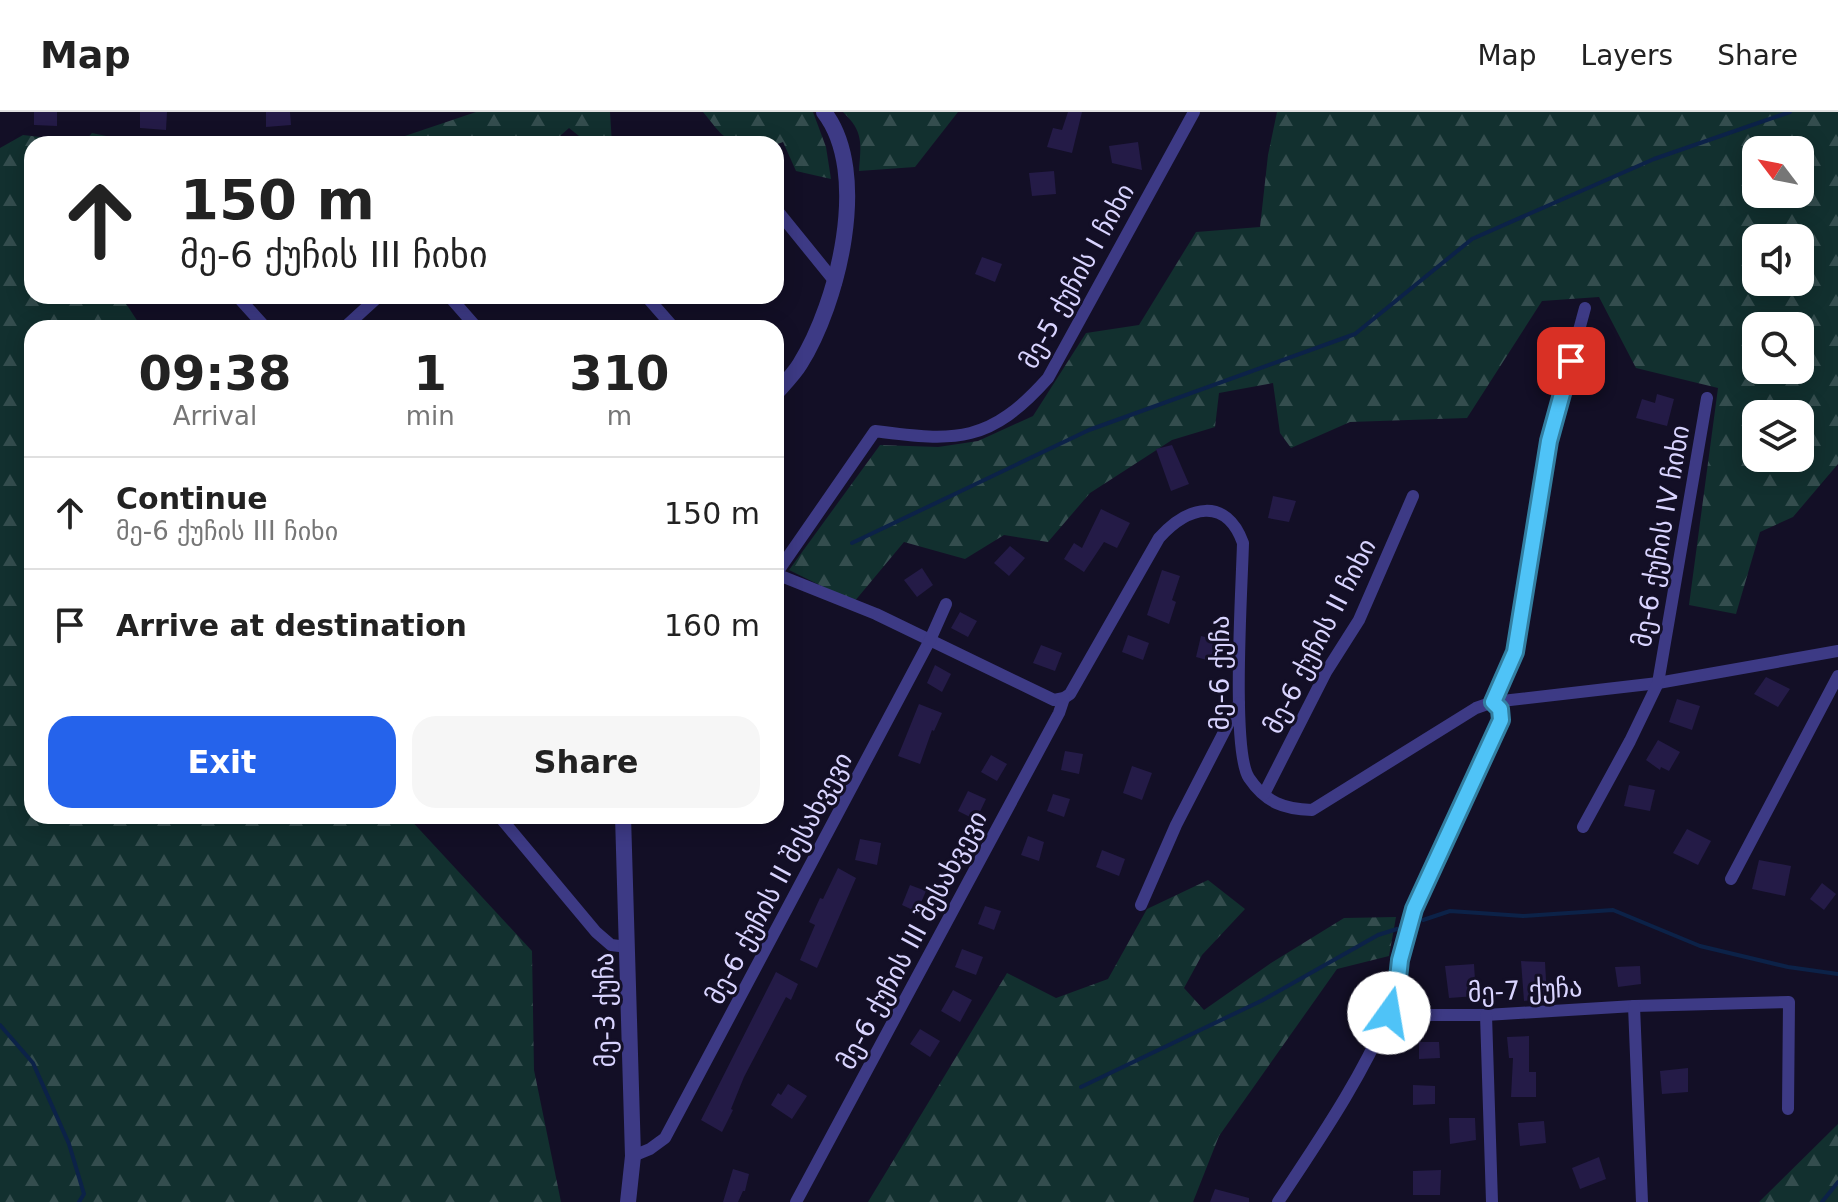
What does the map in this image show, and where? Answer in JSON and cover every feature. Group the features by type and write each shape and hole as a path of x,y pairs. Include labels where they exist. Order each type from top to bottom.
{"street":[{"path":"784,384 799,366 836,283 847,192 845,156 835,127 824,112"},
{"name":"მე-5 ქუჩის I ჩიხი","path":"784,562 875,431 931,438 966,435 996,423 1025,405 1048,378 1194,112"},
{"path":"784,219 836,283"},
{"path":"244,304 259,320"},
{"path":"353,320 370,304"},
{"path":"653,304 667,320"},
{"path":"1493,702 1515,652 1549,441 1585,308"},
{"name":"მე-6 ქუჩის IV ჩიხი","path":"1583,827 1658,683 1707,398"},
{"name":"მე-6 ქუჩის II ჩიხი","path":"1264,794 1326,672 1359,620 1413,496"},
{"name":"მე-6 ქუჩა","path":"1064,698 1070,694 1159,538 1182,518 1211,511 1224,515 1237,526 1243,543 1242,760 1248,777 1264,794"},
{"path":"784,577 876,614 1054,700 1064,698"},
{"name":"მე-6 ქუჩის II შესახვევი","path":"633,1156 665,1138 930,640 946,604"},
{"path":"1264,794 1285,809 1312,810 1476,708 1493,702 1658,683 1838,651"},
{"path":"1731,879 1838,676"},
{"name":"მე-6 ქუჩის III შესახვევი","path":"796,1202 949,923 1064,698"},
{"path":"1141,905 1176,825 1240,702"},
{"path":"1278,1202 1337,1112 1383,1030 1396,996 1400,960 1414,909 1501,720 1500,709 1493,702"},
{"path":"506,824 596,932 611,945 628,947"},
{"name":"მე-3 ქუჩა","path":"623,824 633,1156 628,1202"},
{"name":"მე-7 ქუჩა","path":"1396,996 1410,1011 1427,1015 1789,1002 1788,1109"},
{"path":"1634,1006 1642,1202"},
{"path":"1486,1015 1492,1202"}],"green space":[{"path":"476,112 610,112 612,136 579,136 569,128 560,136 405,136"},
{"path":"703,112 813,112 826,147 831,179 796,171 784,144 784,136 724,136"},
{"path":"843,112 958,112 915,167 859,171 860,139 855,126"},
{"path":"1277,112 1838,112 1838,464 1793,517 1760,532 1736,614 1689,605 1718,388 1636,368 1599,297 1542,301 1467,418 1350,422 1291,448 1280,433 1273,383 1219,393 1215,427 1172,440 1090,493 1048,542 1004,535 965,559 904,542 854,602 789,570 880,445 938,447 978,441 1033,416 1086,333 1139,325 1196,232 1260,227 1268,155"},
{"path":"23,135 32,136 24,136 24,304 126,304 137,320 24,320 24,824 414,824 532,951 534,1070 561,1202 0,1202 0,148"},
{"path":"1208,880 1245,909 1202,955 1184,988 1204,1010 1271,963 1344,918 1396,917 1389,956 1337,969 1219,1136 1193,1202 868,1202 1007,973 1056,998 1108,979 1147,909"},
{"path":"1838,1124 1838,1202 1759,1202"}],"building":[{"path":"34,112 57,112 57,126 34,125"},
{"path":"140,112 167,112 166,130 140,128"},
{"path":"266,112 290,112 291,125 266,127"},
{"path":"1068,112 1082,112 1072,153 1047,147 1053,128 1062,130"},
{"path":"1138,142 1142,170 1112,163 1109,146"},
{"path":"1054,171 1056,194 1032,196 1029,173"},
{"path":"982,257 1002,264 995,282 975,274"},
{"path":"1657,394 1674,399 1667,426 1636,418 1642,399 1655,403"},
{"path":"1172,445 1189,484 1171,491 1156,449"},
{"path":"1273,496 1296,501 1289,522 1268,518"},
{"path":"1101,509 1130,523 1117,548 1104,542 1084,572 1064,559 1074,543 1082,548"},
{"path":"1010,546 1025,558 1009,576 994,563"},
{"path":"922,568 933,585 917,597 904,580"},
{"path":"1162,570 1180,576 1172,600 1176,602 1169,624 1147,615"},
{"path":"960,612 977,621 968,637 951,628"},
{"path":"1128,635 1149,643 1143,660 1122,652"},
{"path":"1201,636 1223,641 1218,663 1196,657"},
{"path":"1041,645 1062,653 1055,671 1033,663"},
{"path":"935,665 951,674 942,692 927,683"},
{"path":"1766,677 1790,689 1778,707 1754,694"},
{"path":"1677,699 1700,706 1692,730 1669,722"},
{"path":"919,704 942,713 932,730 920,764 898,756"},
{"path":"1658,740 1680,752 1669,771 1661,767 1660,770 1646,760"},
{"path":"1065,751 1083,754 1079,774 1061,770"},
{"path":"991,755 1007,764 997,781 981,772"},
{"path":"1132,766 1152,773 1142,800 1123,793"},
{"path":"1629,785 1655,790 1650,811 1624,806"},
{"path":"968,791 986,799 976,820 958,811"},
{"path":"1053,794 1070,799 1064,817 1047,811"},
{"path":"1687,829 1711,841 1698,865 1673,853"},
{"path":"1028,836 1044,842 1039,861 1021,855"},
{"path":"860,839 881,843 877,865 855,860"},
{"path":"1102,850 1125,859 1119,876 1096,867"},
{"path":"1759,860 1791,866 1785,896 1752,889"},
{"path":"838,868 856,878 817,968 800,960 815,925 809,922"},
{"path":"1822,883 1836,894 1824,910 1810,899"},
{"path":"910,885 926,891 917,912 902,905"},
{"path":"985,906 1001,911 994,930 978,924"},
{"path":"962,949 983,957 976,975 955,967"},
{"path":"1521,961 1545,962 1547,998 1524,1001"},
{"path":"1474,964 1476,996 1449,998 1445,966"},
{"path":"1640,966 1641,984 1618,987 1615,967"},
{"path":"776,972 798,984 791,1000 786,997 744,1077 722,1132 701,1120"},
{"path":"953,990 972,1000 960,1022 941,1011"},
{"path":"920,1029 940,1041 930,1057 910,1044"},
{"path":"1529,1036 1529,1072 1536,1072 1536,1097 1511,1097 1513,1058 1509,1058 1507,1037"},
{"path":"1419,1042 1439,1042 1440,1058 1419,1059"},
{"path":"1688,1068 1688,1092 1662,1094 1660,1071"},
{"path":"788,1084 807,1096 792,1119 771,1105"},
{"path":"1413,1085 1435,1086 1435,1104 1413,1105"},
{"path":"1449,1118 1475,1118 1476,1140 1450,1144"},
{"path":"1544,1121 1546,1143 1520,1146 1518,1123"},
{"path":"1599,1157 1606,1179 1580,1189 1572,1168"},
{"path":"733,1169 749,1174 745,1191 738,1202 723,1202"},
{"path":"1441,1170 1440,1195 1413,1195 1413,1171"},
{"path":"1215,1189 1249,1198 1249,1202 1210,1202"}],"waterway":[{"path":"852,543 1089,430 1355,334 1472,239 1654,159 1790,112"},
{"path":"1423,920 1450,911 1523,916 1613,910 1700,946 1788,967 1838,974"},
{"path":"1081,1087 1263,1000 1378,935 1397,929"},
{"path":"0,1025 33,1063 69,1144 84,1194 79,1202"},
{"path":"1822,1202 1838,1182"}],"route":[{"path":"1389,1013 1396,996 1400,960 1414,909 1501,720 1500,709 1493,702 1515,652 1549,441 1571,361"}]}
